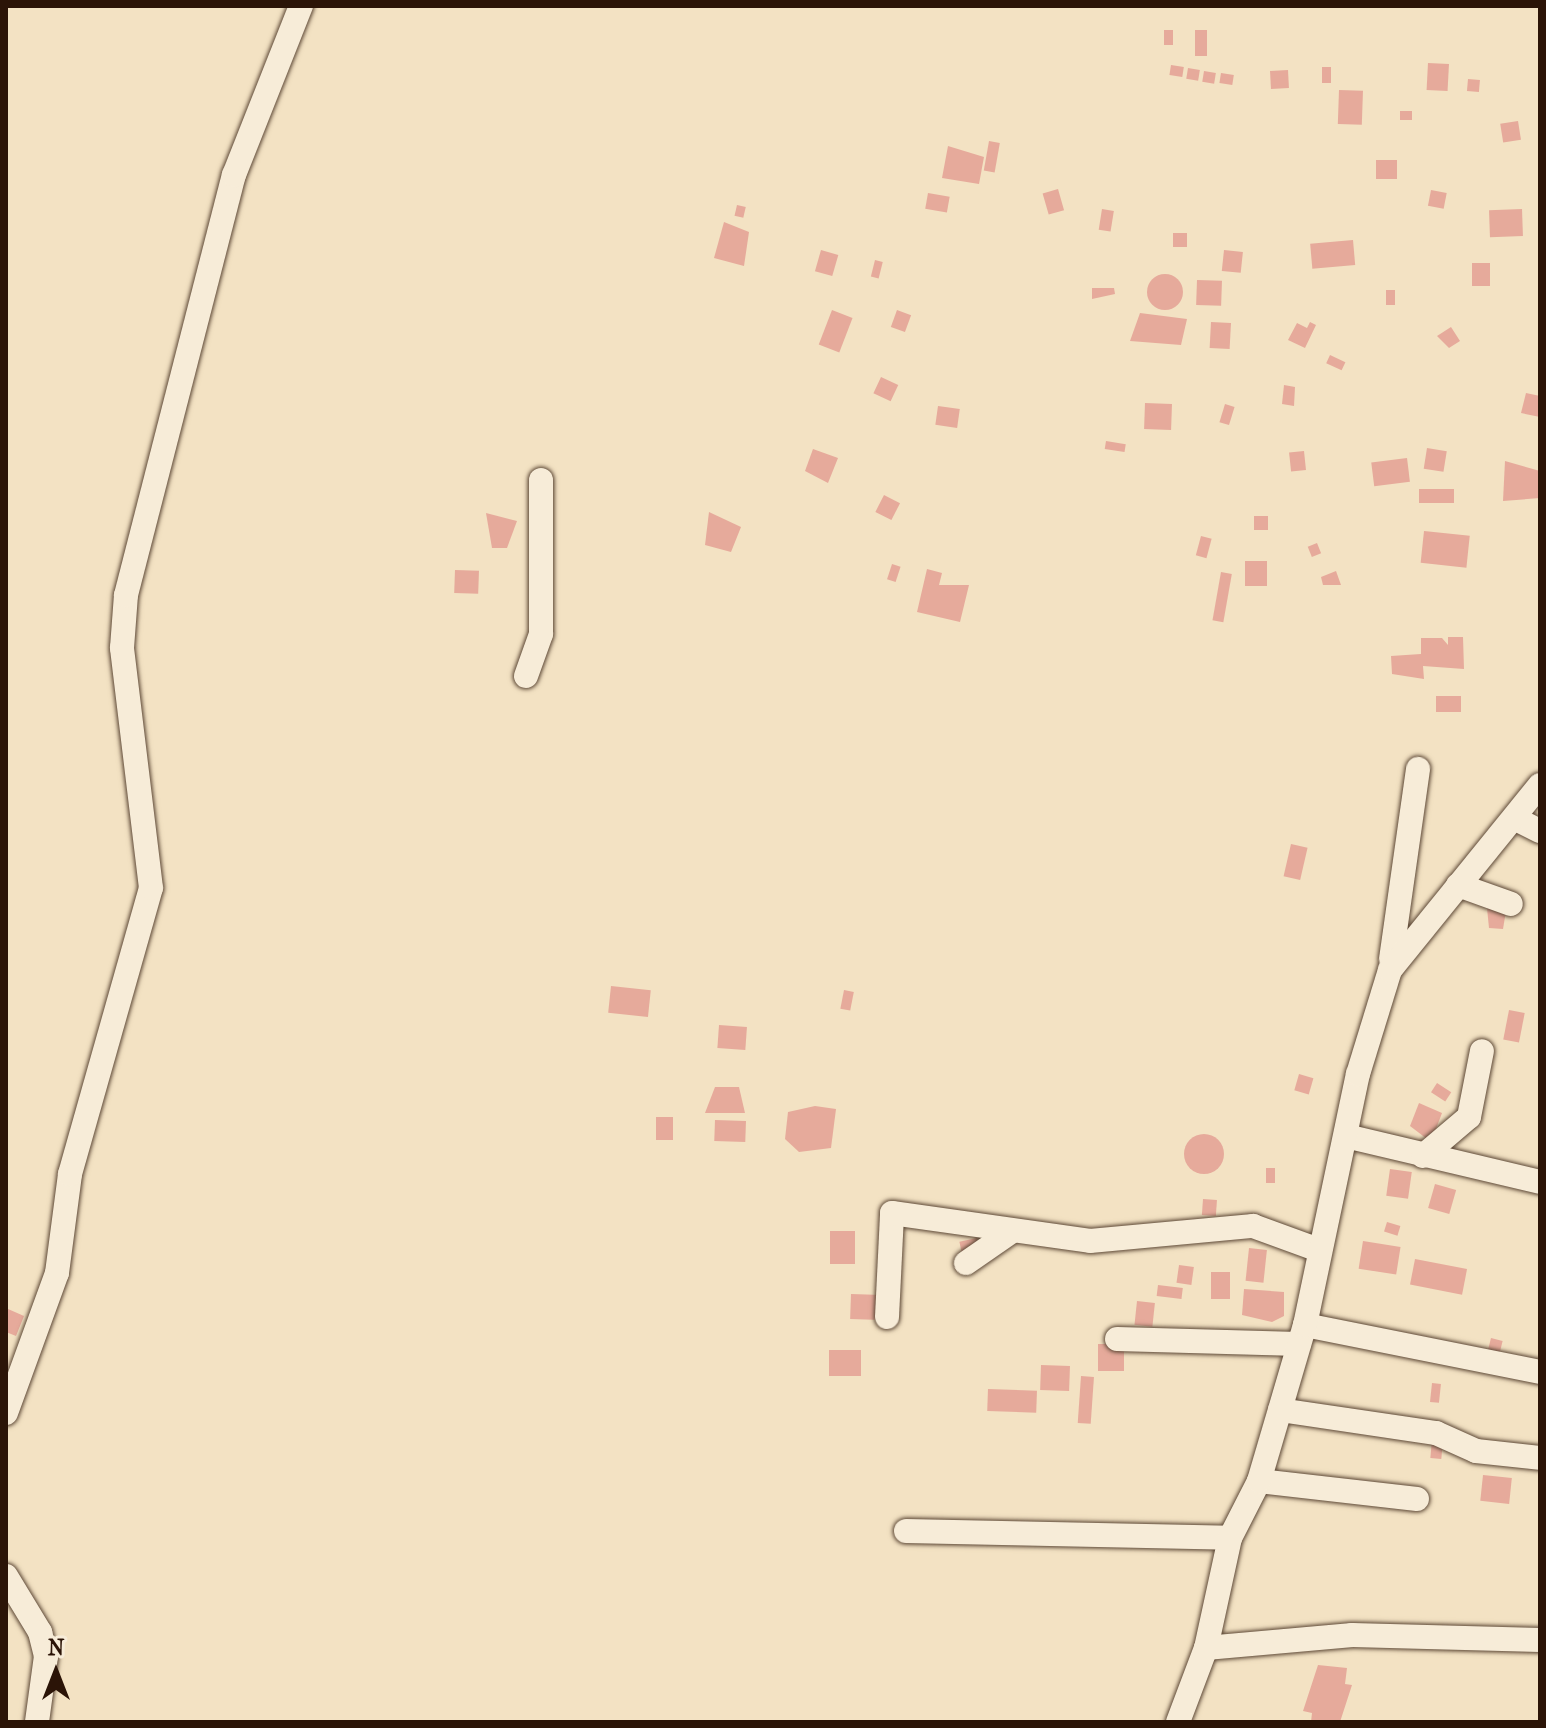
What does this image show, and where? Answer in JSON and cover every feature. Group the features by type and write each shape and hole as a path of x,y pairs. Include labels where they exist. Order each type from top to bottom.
{"street":[{"path":"6,1413 57,1273 70,1174 151,888 122,648 126,595 234,175 301,6"},
{"path":"526,676 540,643 541,480"},
{"path":"1178,1722 1206,1648 1230,1538 1259,1481 1302,1334 1319,1250 1350,1137 1358,1074 1390,970 1418,769"},
{"path":"1390,970 1540,785"},
{"path":"1514,818 1540,831"},
{"path":"1458,885 1511,904"},
{"path":"1423,1156 1469,1117 1482,1051"},
{"path":"1350,1137 1540,1182"},
{"path":"887,1317 892,1213 1090,1241 1253,1226 1319,1250"},
{"path":"966,1263 1011,1232"},
{"path":"1117,1339 1302,1334 1540,1372"},
{"path":"1280,1410 1436,1433 1476,1451 1540,1458"},
{"path":"1259,1481 1417,1499"},
{"path":"906,1531 1230,1538"},
{"path":"6,1576 43,1644 37,1722"},
{"path":"1206,1648 1352,1635 1540,1640"}],"building":[{"path":"1164,30 1173,30 1173,45 1164,45"},
{"path":"1195,30 1207,30 1207,56 1195,56"},
{"path":"1428,63 1449,64 1448,91 1427,90"},
{"path":"1171,65 1184,67 1182,77 1169,75"},
{"path":"1322,67 1331,67 1331,83 1322,83"},
{"path":"1188,68 1200,70 1198,81 1186,79"},
{"path":"1288,70 1289,88 1271,89 1270,71"},
{"path":"1204,71 1216,73 1214,84 1202,82"},
{"path":"1221,73 1234,75 1232,85 1219,83"},
{"path":"1468,79 1480,80 1479,92 1467,91"},
{"path":"1339,90 1363,91 1362,125 1338,124"},
{"path":"1400,111 1412,111 1412,120 1400,120"},
{"path":"1518,121 1521,140 1503,143 1500,124"},
{"path":"989,141 1000,143 995,172 984,171"},
{"path":"948,146 984,157 979,184 942,178"},
{"path":"1376,160 1397,160 1397,179 1376,179"},
{"path":"1058,189 1064,210 1049,215 1043,193"},
{"path":"1431,190 1447,193 1444,209 1428,206"},
{"path":"928,193 950,197 947,213 925,209"},
{"path":"737,205 746,207 743,218 735,216"},
{"path":"1102,209 1114,211 1111,232 1099,230"},
{"path":"1522,209 1523,236 1490,237 1489,210"},
{"path":"724,222 749,232 744,266 714,258"},
{"path":"1173,233 1187,233 1187,247 1173,247"},
{"path":"1353,240 1355,265 1312,269 1310,244"},
{"path":"821,250 838,255 832,276 815,271"},
{"path":"1224,250 1243,252 1241,273 1222,271"},
{"path":"875,260 883,262 879,278 871,276"},
{"path":"1472,263 1490,263 1490,286 1472,286"},
{"path":"1165,274 1178,279 1183,292 1178,305 1165,310 1152,305 1147,292 1152,279"},
{"path":"1197,280 1222,281 1221,306 1196,305"},
{"path":"1092,288 1114,288 1115,294 1092,299"},
{"path":"1386,290 1395,290 1395,305 1386,305"},
{"path":"832,310 853,318 839,352 819,345"},
{"path":"897,310 911,315 905,332 891,327"},
{"path":"1140,313 1187,319 1181,345 1130,341"},
{"path":"1211,322 1231,323 1230,349 1210,348"},
{"path":"1310,322 1316,325 1305,348 1288,340 1297,323 1307,328"},
{"path":"1451,327 1460,341 1449,348 1437,336"},
{"path":"1330,355 1345,362 1342,370 1326,363"},
{"path":"881,377 898,385 891,401 873,393"},
{"path":"1284,385 1295,387 1294,406 1282,404"},
{"path":"1526,393 1540,396 1540,417 1521,413"},
{"path":"1145,403 1172,404 1171,430 1144,429"},
{"path":"1225,404 1235,407 1229,425 1219,422"},
{"path":"938,406 960,409 957,428 935,425"},
{"path":"1106,441 1126,444 1125,452 1105,449"},
{"path":"1427,448 1447,451 1443,472 1424,469"},
{"path":"813,449 838,458 828,483 805,471"},
{"path":"1304,451 1306,470 1291,471 1289,453"},
{"path":"1407,458 1410,482 1374,486 1371,462"},
{"path":"1505,461 1540,471 1540,498 1503,501"},
{"path":"1419,489 1454,489 1454,503 1419,503"},
{"path":"884,495 900,503 891,520 875,512"},
{"path":"709,512 741,527 731,552 705,545"},
{"path":"486,513 517,521 507,548 492,548"},
{"path":"1254,516 1268,516 1268,530 1254,530"},
{"path":"1424,531 1470,536 1466,568 1421,563"},
{"path":"1201,536 1212,539 1206,558 1196,555"},
{"path":"1317,543 1321,553 1312,557 1308,547"},
{"path":"1245,561 1267,561 1267,586 1245,586"},
{"path":"892,564 901,567 896,582 887,579"},
{"path":"927,569 942,573 939,585 969,585 960,622 917,612"},
{"path":"455,570 479,571 478,594 454,593"},
{"path":"1336,571 1341,585 1323,585 1321,577"},
{"path":"1221,572 1232,574 1223,622 1212,620"},
{"path":"1448,637 1463,637 1464,669 1423,666 1424,679 1392,674 1391,656 1421,654 1421,638 1442,638 1448,645"},
{"path":"1436,696 1461,696 1461,712 1436,712"},
{"path":"1291,844 1308,848 1300,880 1284,876"},
{"path":"1487,908 1506,911 1503,929 1489,928"},
{"path":"611,986 651,990 648,1017 608,1013"},
{"path":"844,990 854,992 850,1011 840,1009"},
{"path":"1509,1010 1525,1013 1519,1043 1503,1039"},
{"path":"719,1025 747,1027 745,1050 717,1048"},
{"path":"1299,1074 1313,1078 1309,1094 1294,1090"},
{"path":"1437,1083 1451,1092 1445,1101 1431,1092"},
{"path":"715,1087 739,1087 745,1113 705,1113"},
{"path":"1419,1103 1442,1113 1431,1142 1410,1126"},
{"path":"815,1106 836,1109 831,1148 799,1152 785,1139 788,1112"},
{"path":"656,1117 673,1117 673,1140 656,1140"},
{"path":"715,1120 746,1121 745,1142 714,1141"},
{"path":"1204,1134 1218,1140 1224,1154 1218,1168 1204,1174 1190,1168 1184,1154 1190,1140"},
{"path":"1266,1168 1275,1168 1275,1183 1266,1183"},
{"path":"1390,1169 1412,1172 1408,1199 1386,1196"},
{"path":"1435,1184 1456,1190 1449,1214 1428,1208"},
{"path":"1203,1199 1217,1200 1216,1216 1202,1215"},
{"path":"1387,1222 1400,1226 1397,1236 1384,1232"},
{"path":"830,1231 855,1231 855,1264 830,1264"},
{"path":"977,1238 980,1252 962,1255 959,1242"},
{"path":"1363,1241 1401,1247 1396,1275 1359,1269"},
{"path":"1249,1248 1267,1250 1263,1283 1246,1281"},
{"path":"1415,1259 1467,1269 1462,1295 1410,1285"},
{"path":"1179,1265 1194,1267 1191,1285 1176,1283"},
{"path":"1211,1272 1230,1272 1230,1299 1211,1299"},
{"path":"1158,1285 1183,1288 1181,1299 1157,1296"},
{"path":"1244,1289 1284,1292 1284,1316 1272,1322 1242,1315"},
{"path":"851,1294 882,1295 881,1320 850,1319"},
{"path":"1137,1301 1155,1303 1152,1327 1134,1325"},
{"path":"8,1309 24,1316 16,1336 6,1332"},
{"path":"1491,1338 1503,1341 1500,1353 1488,1350"},
{"path":"1098,1344 1124,1344 1124,1371 1098,1371"},
{"path":"829,1350 861,1350 861,1376 829,1376"},
{"path":"1041,1365 1070,1366 1069,1391 1040,1390"},
{"path":"1081,1376 1094,1377 1091,1424 1078,1423"},
{"path":"1432,1383 1441,1384 1439,1403 1430,1402"},
{"path":"988,1389 1037,1391 1036,1413 987,1411"},
{"path":"1432,1439 1443,1440 1441,1459 1430,1458"},
{"path":"1483,1475 1512,1478 1509,1504 1480,1501"},
{"path":"1318,1665 1347,1668 1345,1684 1352,1685 1340,1722 1311,1722 1312,1713 1303,1711"}]}
